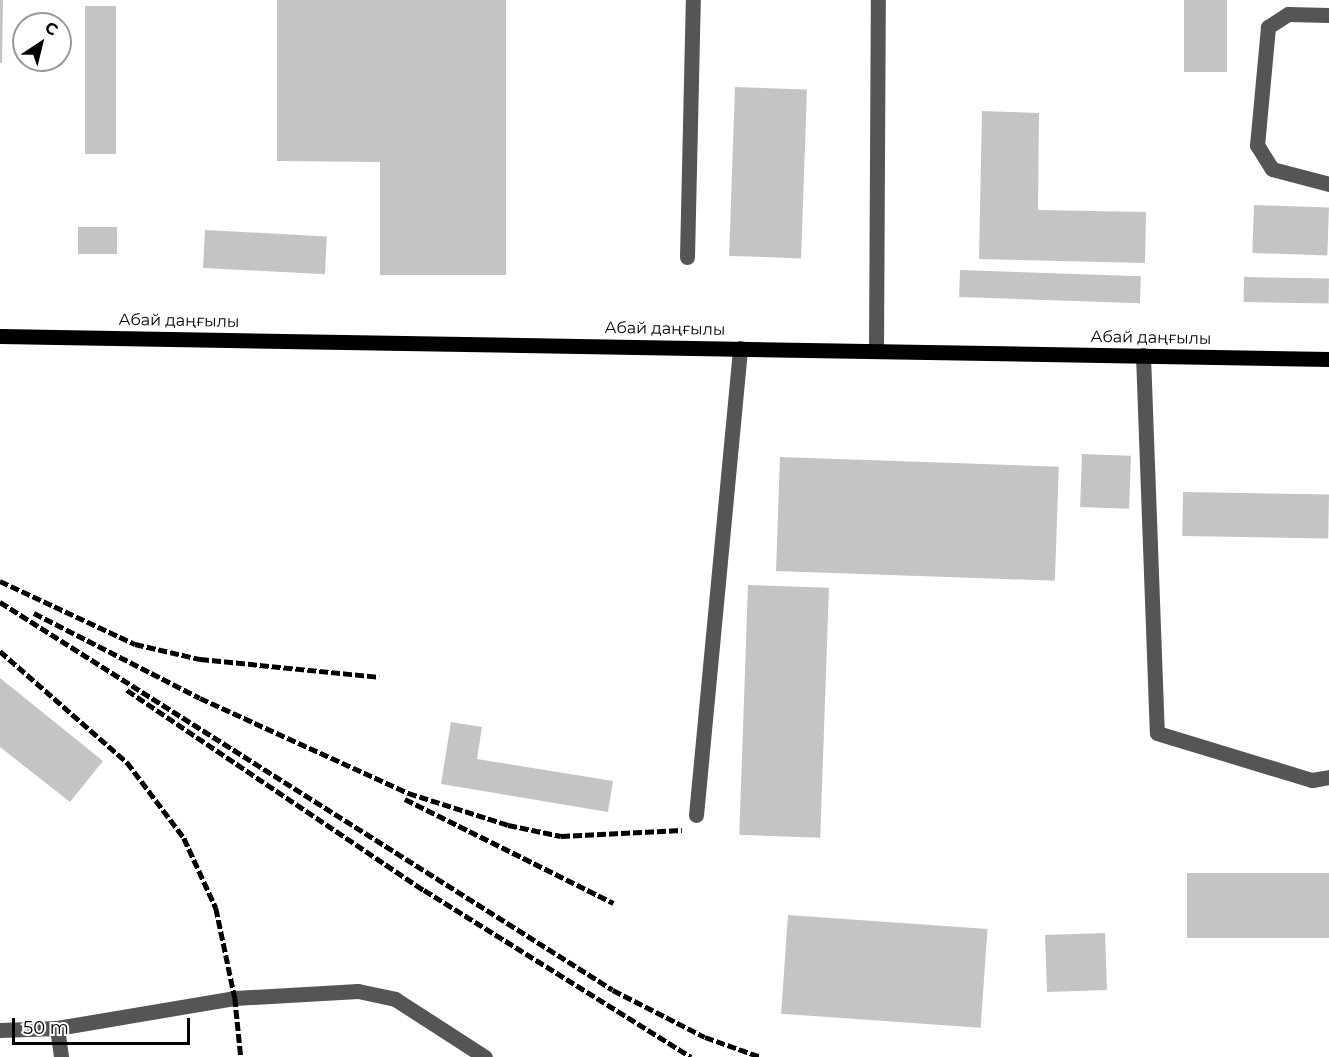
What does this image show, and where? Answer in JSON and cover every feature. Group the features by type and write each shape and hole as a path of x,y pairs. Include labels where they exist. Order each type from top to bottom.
{"main road":[{"name":"Абай даңғылы","path":"0,336 1329,359"}],"lane":[{"path":"687,257 693,0"},
{"path":"876,350 879,0"},
{"path":"1329,15 1288,14 1268,27 1257,145 1272,170 1329,184"},
{"path":"696,815 740,348"},
{"path":"1143,355 1157,733 1312,780 1329,777"},
{"path":"0,1030 57,1028 235,998 358,991 395,999 485,1057"},
{"path":"57,1028 61,1057"}],"building":[{"path":"0,0 3,0 2,63 0,63"},
{"path":"277,0 506,0 506,275 380,275 380,162 277,161"},
{"path":"1184,0 1227,0 1227,72 1184,72"},
{"path":"85,6 116,6 116,154 85,154"},
{"path":"735,87 807,90 801,258 729,256"},
{"path":"982,111 1039,113 1038,210 1146,212 1145,263 979,259"},
{"path":"1254,205 1329,208 1327,256 1252,253"},
{"path":"78,227 117,227 117,254 78,254"},
{"path":"205,230 327,236 325,274 203,268"},
{"path":"960,270 1141,276 1140,303 959,297"},
{"path":"1244,277 1329,278 1329,303 1244,302"},
{"path":"1082,454 1131,456 1129,509 1080,507"},
{"path":"780,457 1059,467 1055,581 776,571"},
{"path":"1183,492 1329,495 1328,539 1182,536"},
{"path":"748,585 829,588 820,838 739,835"},
{"path":"0,678 103,761 70,802 0,747"},
{"path":"451,722 482,727 477,759 613,781 608,812 441,784"},
{"path":"1187,873 1329,873 1329,938 1187,938"},
{"path":"788,915 988,929 981,1028 781,1014"},
{"path":"1105,933 1107,990 1047,992 1045,935"}],"railway":[{"path":"0,581 135,644 200,659 379,677"},
{"path":"0,602 613,990 705,1037 761,1057"},
{"path":"34,613 200,698 408,793 508,825 561,836 682,830"},
{"path":"0,651 127,762 184,838 216,908 235,998 241,1057"},
{"path":"127,690 424,890 691,1057"},
{"path":"405,799 614,903"}]}
